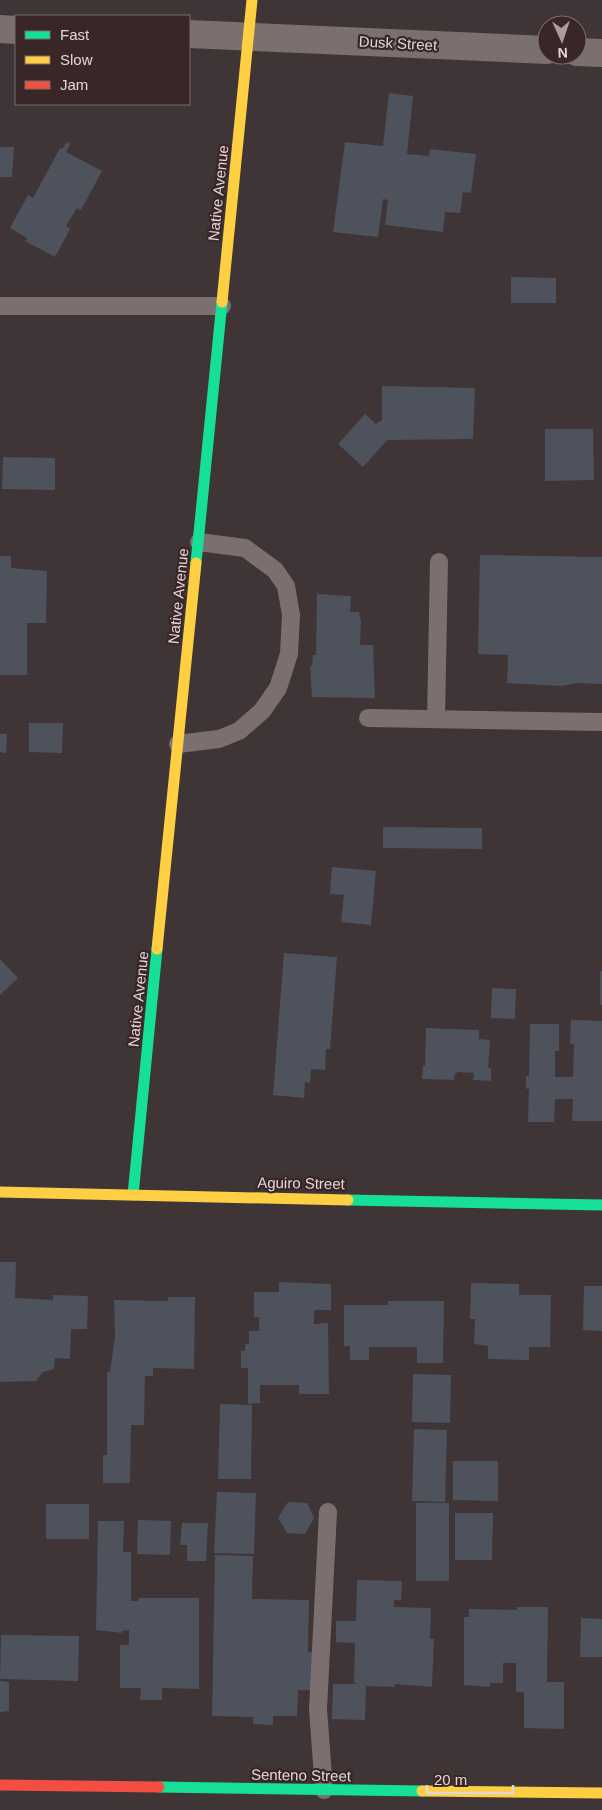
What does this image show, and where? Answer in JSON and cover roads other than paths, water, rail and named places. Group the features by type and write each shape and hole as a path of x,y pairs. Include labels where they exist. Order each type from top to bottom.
{"street":[{"name":"Native Avenue","path":"133,1195 252,0"},
{"path":"0,29 15,30"},
{"name":"Dusk Street","path":"190,34 537,50"},
{"path":"587,52 602,53"},
{"name":"Aguiro Street","path":"0,1192 602,1205"},
{"name":"Senteno Street","path":"0,1785 602,1793"}],"lane":[{"path":"0,306 222,306"},
{"path":"178,744 219,739 238,731 256,716 278,688 288,654 289,606 286,586 275,570 244,548 199,542"},
{"path":"436,719 439,562"},
{"path":"368,718 602,722"},
{"path":"324,1790 318,1709 328,1512"}]}
